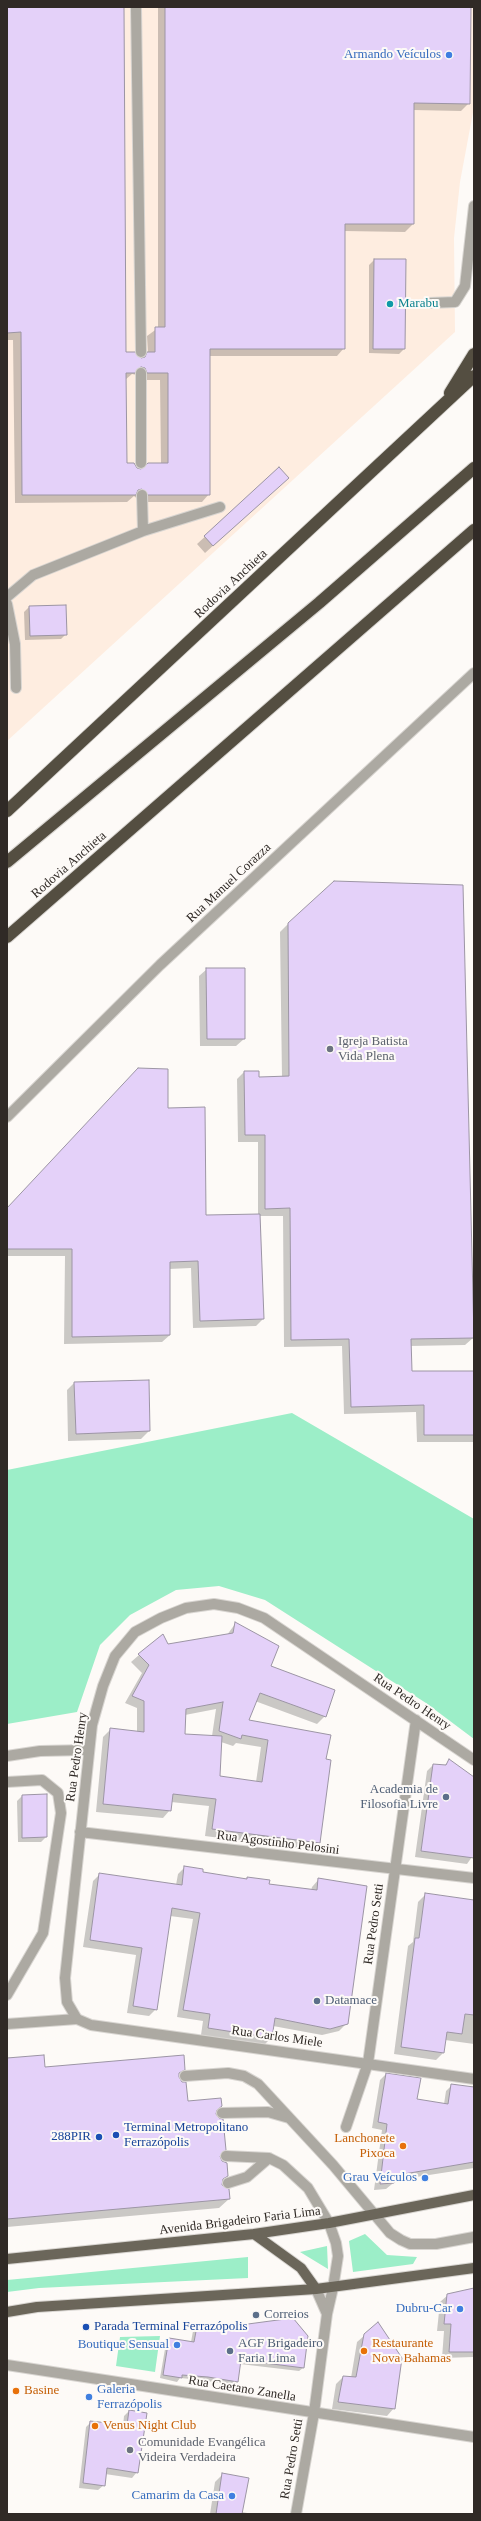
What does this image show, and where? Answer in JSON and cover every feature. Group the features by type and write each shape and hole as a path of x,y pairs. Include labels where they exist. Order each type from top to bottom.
{"highway":[{"path":"440,407 474,354"},
{"name":"Rodovia Anchieta","path":"7,812 474,376"},
{"path":"7,862 313,608 474,468"},
{"name":"Rodovia Anchieta","path":"7,937 474,530"}],"main road":[{"name":"Avenida Brigadeiro Faria Lima","path":"7,2259 254,2234 329,2222 474,2195"},
{"path":"254,2234 301,2268 316,2289"},
{"path":"7,2312 23,2308 333,2288 474,2268"}],"street":[{"path":"136,7 141,352"},
{"path":"429,303 455,302 465,286 474,206"},
{"path":"141,373 141,463"},
{"path":"142,495 142,531"},
{"path":"7,597 33,575 142,531 220,507"},
{"path":"7,604 16,644 16,688"},
{"name":"Rua Manuel Corazza","path":"7,1117 160,965 474,673"},
{"name":"Rua Pedro Henry","path":"77,2019 67,2002 65,1978 88,1750 92,1725 103,1686 115,1656 135,1632 160,1618 186,1608 214,1604 238,1608 264,1618 474,1760"},
{"name":"Rua Pedro Setti","path":"346,2127 368,2063 416,1720"},
{"path":"7,1756 40,1751 88,1750"},
{"path":"7,1782 42,1780 58,1793 61,1813 43,1933 7,1995"},
{"name":"Rua Agostinho Pelosini","path":"80,1832 395,1870 474,1878"},
{"path":"7,2024 77,2019"},
{"name":"Rua Carlos Miele","path":"77,2019 90,2025 474,2079"},
{"path":"185,2076 228,2073 244,2076 258,2084 390,2233 410,2244 436,2244 474,2236"},
{"path":"222,2113 268,2112 289,2118"},
{"path":"226,2156 269,2158"},
{"path":"228,2183 247,2177 269,2158"},
{"name":"Rua Pedro Setti","path":"269,2158 288,2169 308,2188 329,2222 338,2256 327,2314 314,2413 296,2514"},
{"path":"316,2289 327,2314"},
{"name":"Rua Caetano Zanella","path":"7,2365 474,2437"}],"shaded area":[{"path":"7,7 474,7 474,107 460,182 454,238 455,332 7,741"}],"green space":[{"path":"292,1413 474,1519 474,1739 426,1703 265,1600 219,1586 176,1590 130,1615 100,1645 77,1712 7,1724 7,1470"},
{"path":"365,2234 387,2255 417,2257 413,2264 353,2272 349,2241"},
{"path":"327,2246 328,2269 300,2252"},
{"path":"248,2257 248,2278 39,2288 7,2292 7,2280"},
{"path":"160,2336 155,2372 116,2366 120,2337"}],"building":[{"path":"7,7 124,7 126,352 135,352 141,358 145,357 147,352 155,352 155,327 165,327 165,7 471,7 470,104 414,103 414,224 345,224 345,349 210,349 210,495 148,495 142,489 138,490 136,495 22,495 21,332 7,333","holes":["141,367 145,368 147,373 168,373 168,463 148,463 141,469 137,468 134,463 127,463 126,373 135,373"]},
{"name":"Marabu","path":"374,259 406,259 405,349 373,349"},
{"path":"279,467 289,478 213,546 204,536"},
{"path":"66,605 67,635 30,636 29,606"},
{"path":"334,881 463,885 474,1338 411,1339 412,1371 474,1371 474,1435 424,1435 424,1405 351,1407 349,1339 291,1340 290,1208 265,1209 265,1135 245,1135 244,1071 259,1071 259,1077 289,1076 288,923"},
{"path":"206,968 245,968 245,1039 207,1039"},
{"path":"138,1068 168,1069 168,1108 205,1107 206,1215 260,1214 264,1319 200,1321 198,1261 170,1262 170,1335 72,1337 72,1249 7,1249 7,1208"},
{"path":"149,1380 150,1431 76,1434 74,1382"},
{"path":"235,1622 279,1646 271,1666 335,1690 326,1717 260,1693 249,1720 331,1735 326,1759 331,1760 320,1843 212,1829 216,1799 173,1794 171,1811 103,1804 110,1728 144,1732 144,1701 132,1696 149,1665 138,1654 163,1634 168,1644 233,1633","holes":["223,1702 219,1731 241,1739 242,1735 268,1740 262,1782 220,1776 222,1736 185,1734 186,1709"]},
{"path":"449,1759 474,1777 474,1858 421,1851 433,1764 446,1765"},
{"path":"47,1794 47,1837 22,1838 22,1795"},
{"path":"184,1866 203,1869 203,1872 247,1879 247,1877 270,1880 269,1884 317,1890 318,1878 367,1886 348,2024 330,2029 275,2018 272,2038 208,2028 210,2014 183,2010 200,1913 172,1908 157,2010 133,2006 142,1948 90,1940 99,1873 182,1885"},
{"path":"425,1893 474,1900 474,2015 465,2014 462,2034 447,2032 444,2053 401,2047 415,1938 419,1938"},
{"name":"Terminal Metropolitano Ferrazópolis","path":"44,2055 45,2067 184,2055 185,2070 179,2073 179,2077 182,2082 186,2082 188,2101 221,2098 222,2106 217,2110 216,2114 219,2118 223,2119 226,2150 220,2156 222,2161 227,2163 228,2176 223,2179 222,2185 229,2189 230,2199 7,2219 7,2058"},
{"path":"386,2073 421,2078 417,2099 448,2104 451,2084 474,2087 474,2162 404,2174 394,2183 380,2184 387,2124 378,2122"},
{"name":"Dubru-Car","path":"474,2288 474,2352 449,2352 451,2324 444,2324 447,2294"},
{"path":"293,2318 308,2336 304,2368 241,2360 238,2382 208,2377 182,2375 182,2378 163,2375 169,2338 194,2342 197,2326 248,2324"},
{"path":"378,2322 402,2358 395,2409 338,2402 343,2376 356,2377 364,2334"},
{"path":"129,2410 147,2413 138,2473 107,2468 105,2486 83,2483 90,2421 127,2425"},
{"name":"Camarim da Casa","path":"222,2473 249,2478 242,2514 216,2514"}],"place":[{"name":"Armando Veículos","path":"449,55"},
{"name":"Marabu","path":"390,304"},
{"name":"Igreja Batista Vida Plena","path":"330,1049"},
{"name":"Academia de Filosofia Livre","path":"446,1797"},
{"name":"Datamace","path":"317,2001"},
{"name":"Terminal Metropolitano Ferrazópolis","path":"116,2135"},
{"name":"288PIR","path":"99,2137"},
{"name":"Lanchonete Pixoca","path":"403,2146"},
{"name":"Grau Veículos","path":"425,2178"},
{"name":"Dubru-Car","path":"460,2309"},
{"name":"Correios","path":"256,2315"},
{"name":"Parada Terminal Ferrazópolis","path":"86,2327"},
{"name":"Boutique Sensual","path":"177,2345"},
{"name":"AGF Brigadeiro Faria Lima","path":"230,2351"},
{"name":"Restaurante Nova Bahamas","path":"364,2351"},
{"name":"Basine","path":"16,2391"},
{"name":"Galeria Ferrazópolis","path":"89,2397"},
{"name":"Venus Night Club","path":"95,2426"},
{"name":"Comunidade Evangélica Videira Verdadeira","path":"130,2450"},
{"name":"Camarim da Casa","path":"232,2496"}]}
